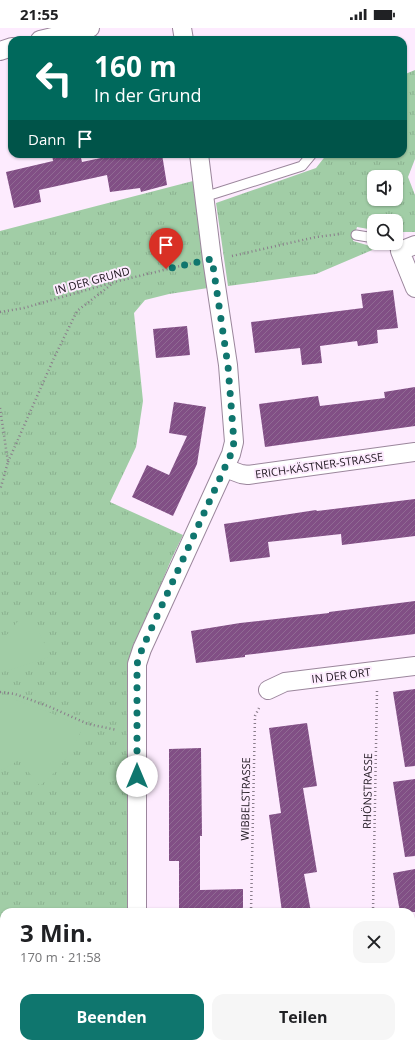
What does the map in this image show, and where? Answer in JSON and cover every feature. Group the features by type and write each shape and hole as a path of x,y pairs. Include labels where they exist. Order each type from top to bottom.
{"street":[{"path":"57,36 90,28"},
{"path":"137,908 137,664 142,649 225,468 234,442 228,366 212,259 199,158"},
{"path":"402,250 415,288"},
{"name":"ERICH-KÄSTNER-STRASSE","path":"225,468 248,475 415,452"},
{"name":"IN DER ORT","path":"268,690 285,682 415,666"}],"lane":[{"path":"204,197 302,166 309,158"},
{"path":"356,235 367,237"}],"path":[{"name":"IN DER GRUND","path":"0,312 24,308 114,282 193,263 228,257 316,237 337,234 356,235"},
{"path":"0,490 8,462 54,358 78,311 114,282"},
{"path":"0,408 8,462"},
{"name":"RHÖNSTRASSE","path":"374,908 377,671"},
{"name":"WIBBELSTRASSE","path":"251,908 255,716 268,690"},
{"path":"0,692 16,694 88,724 124,731 137,731"}],"green space":[{"path":"415,70 415,159 408,177 415,195 415,232 403,232 403,214 367,214 367,229 357,227 353,241 367,245 367,250 372,250 316,274 228,286 216,203 316,168 324,158 407,158 407,73"},
{"path":"193,181 208,288 169,294 145,300 134,313 143,401 136,447 110,502 183,535 171,560 128,664 130,908 0,908 0,231"},
{"path":"23,615 39,633 51,656 0,673 0,643"},
{"path":"0,699 14,699 83,727 75,744 64,761 40,786 19,760 0,771"}],"building":[{"path":"53,158 81,158 82,162 101,158 163,158 167,185 141,192 140,188 110,192 107,175 39,190 41,202 14,208 6,172 53,161"},
{"path":"393,290 398,328 377,330 378,343 358,346 357,341 320,346 322,363 302,365 300,348 255,353 251,322 363,308 361,294"},
{"path":"187,326 190,355 156,358 153,329"},
{"path":"415,387 415,426 265,447 259,404 318,396 320,406 385,398 384,392"},
{"path":"174,402 206,407 197,464 173,516 132,497 147,465 169,475 187,436 169,433"},
{"path":"415,499 415,536 342,545 341,534 268,542 270,557 230,562 224,524 316,510"},
{"path":"415,601 415,634 245,655 245,657 196,663 191,631 240,623"},
{"path":"415,689 415,766 405,767 393,692"},
{"path":"307,723 317,786 303,788 317,872 304,874 310,908 281,908 269,815 281,813 269,728"},
{"path":"201,748 202,836 200,836 200,890 243,889 243,908 179,908 179,861 169,861 169,749"},
{"path":"415,779 415,856 405,857 393,782"},
{"path":"415,869 415,908 399,908 393,873"}],"route":[{"path":"137,776 137,664 142,649 231,454 234,442 228,366 212,259 166,269"}]}
